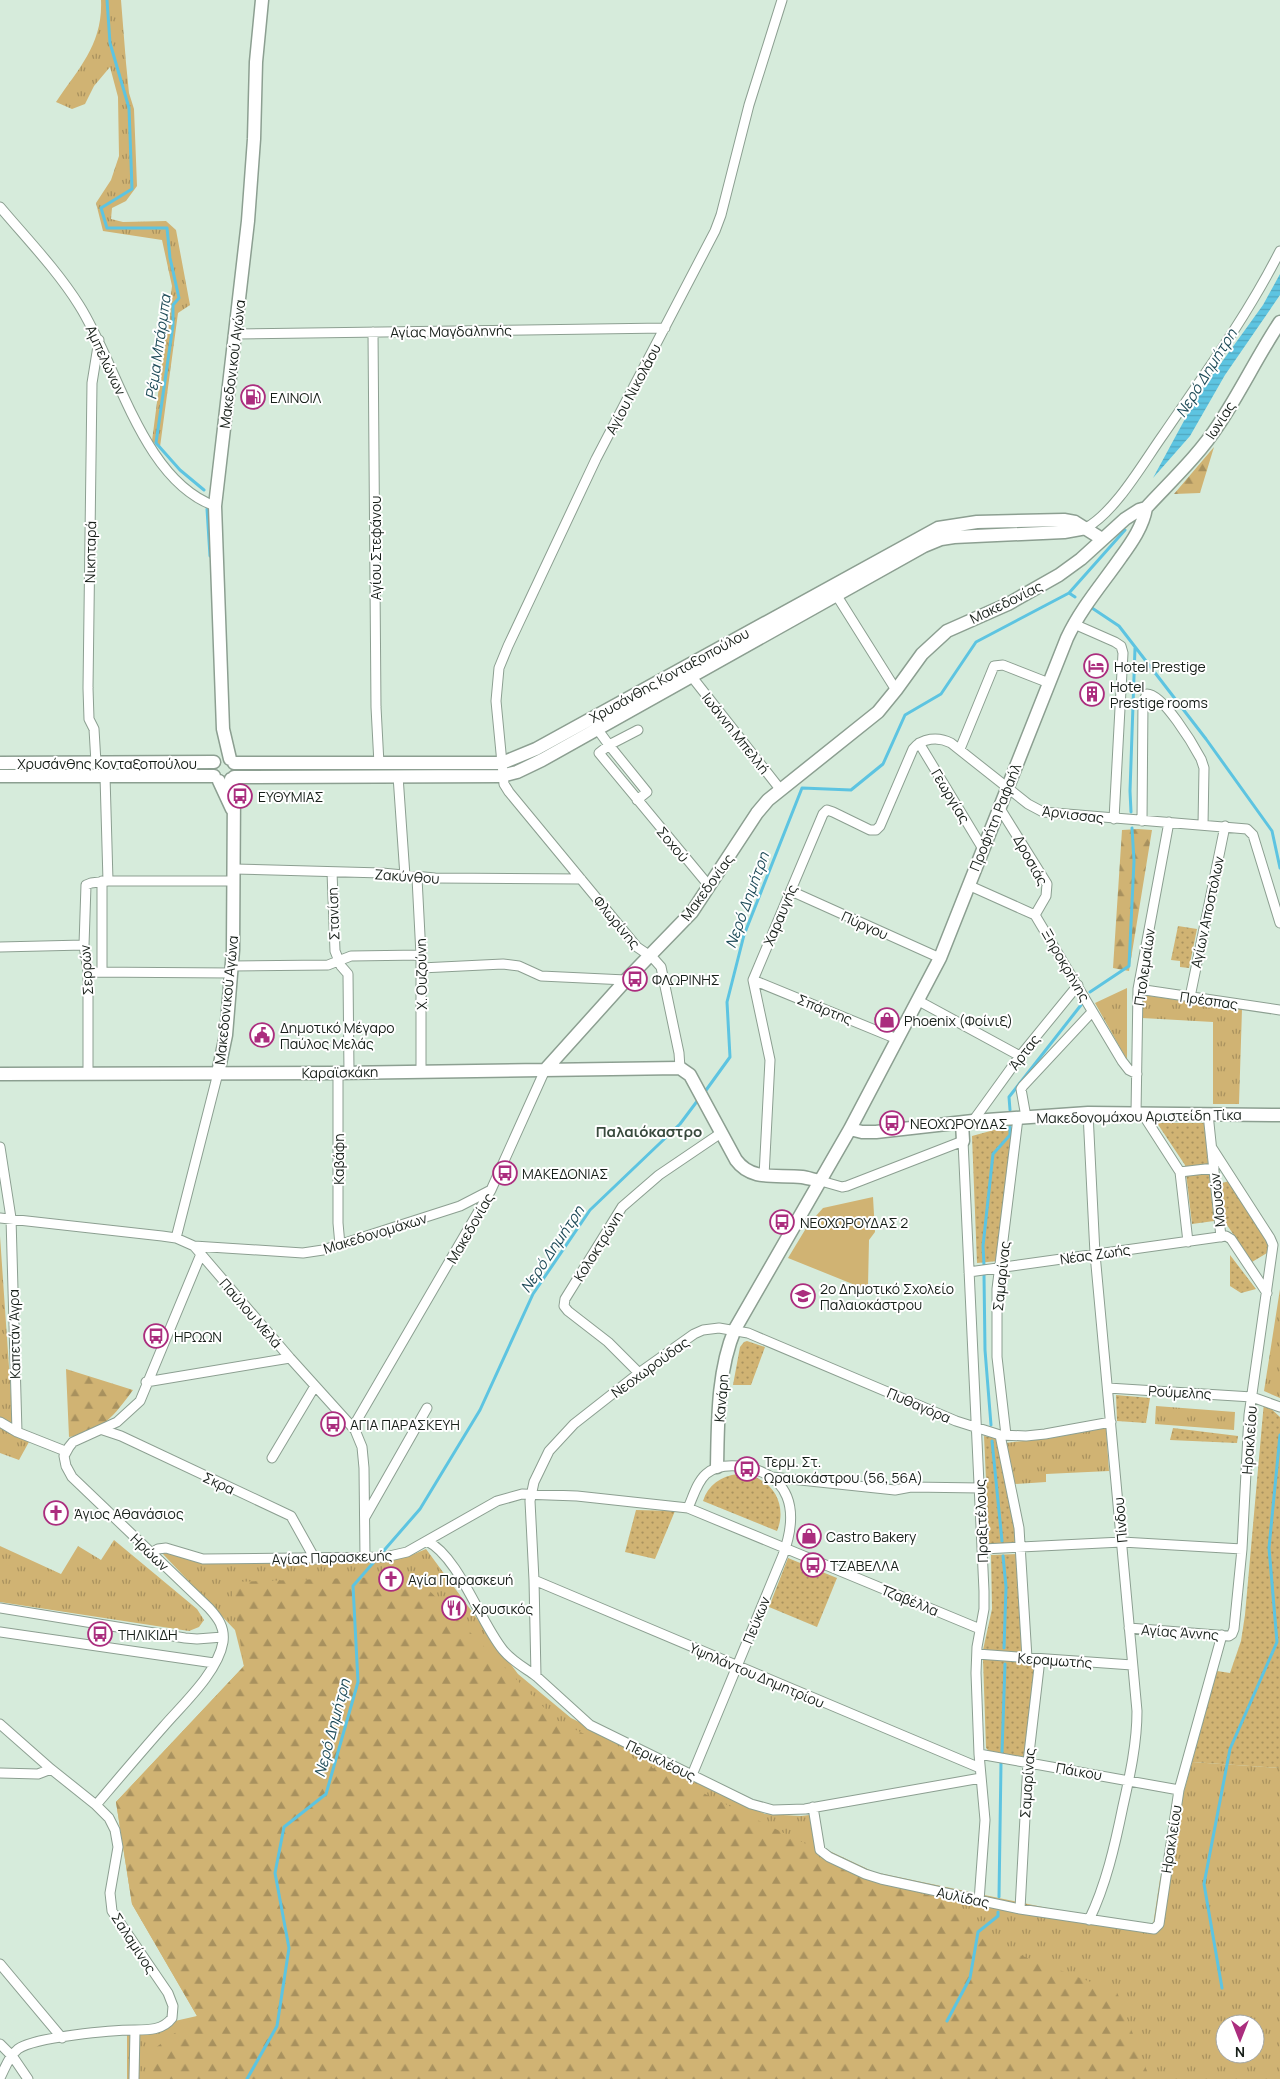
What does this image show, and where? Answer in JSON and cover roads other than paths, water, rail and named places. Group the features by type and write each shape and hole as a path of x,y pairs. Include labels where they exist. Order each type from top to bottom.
{"street":[{"name":"Μακεδονικού Αγώνα","path":"223,729 215,506 248,222 254,139 256,62 262,0"},
{"name":"Αγίου Νικολάου","path":"503,769 496,700 497,679 502,661 596,460 710,240 721,215 749,105 782,0"},
{"name":"Αμπελώνων","path":"0,207 56,274 78,304 99,340 137,424 158,459 190,492 215,506"},
{"path":"1086,528 1108,510 1140,468 1238,324 1280,251"},
{"name":"Ιωνίας","path":"1146,508 1209,439 1280,322"},
{"name":"Αγίας Μαγδαληνής","path":"236,334 665,328"},
{"name":"Αγίου Στεφάνου","path":"373,332 376,707 379,764"},
{"name":"Νικηταρά","path":"96,763 94,729 89,719 88,688 92,383 99,340"},
{"name":"Μακεδονίας","path":"353,1427 491,1190 545,1070 626,980 692,912 757,813 780,789 878,712 922,654 947,631 1008,604 1044,585 1081,559 1131,514 1146,508"},
{"name":"Προφήτη Ραφαήλ","path":"850,1129 940,958 982,848 1074,624 1130,545 1141,525 1146,508"},
{"name":"Χρυσάνθης Κονταξοπούλου","path":"0,776 224,778 398,776 503,769 930,531 945,526 971,522 1052,519 1075,522 1102,539"},
{"name":"Χρυσάνθης Κονταξοπούλου","path":"232,761 379,764 503,769 517,772 598,730 924,546 941,539 980,535 1064,532 1086,528"},
{"path":"837,596 896,690"},
{"path":"1074,624 1115,642 1121,646 1123,653 1114,819"},
{"path":"960,749 994,666 1003,665 1049,683"},
{"name":"Ιωάννη Μπελλή","path":"692,677 780,789"},
{"path":"1142,821 1143,702 1147,694 1153,694 1162,701 1201,758 1204,768 1203,825"},
{"path":"223,729 236,770 224,778 212,769 223,729"},
{"path":"598,730 609,745 638,730"},
{"name":"Άρνισσας","path":"919,743 931,739 942,739 960,749 1028,804 1043,812 1247,829 1251,831 1280,922"},
{"name":"Γεωργίας","path":"919,743 982,848"},
{"name":"Χαραυγής","path":"754,980 823,814 827,810 870,830 876,830 880,826 913,749 919,743"},
{"name":"Σοχού","path":"609,745 599,753 710,887"},
{"path":"215,761 223,757 232,761"},
{"name":"Χρυσάνθης Κονταξοπούλου","path":"0,763 215,761"},
{"name":"Φλωρίνης","path":"503,769 509,792 637,947 651,956 660,965 664,975 679,1053 680,1068"},
{"name":"Σερρών","path":"102,972 105,881 105,776"},
{"path":"398,776 405,876"},
{"name":"Μακεδονικού Αγώνα","path":"176,1238 224,1046 232,969 234,790 224,778"},
{"name":"Δροσιάς","path":"999,807 1047,884 1046,896 1036,915"},
{"name":"Πτολεμαίων","path":"1139,1113 1137,1074 1138,989 1169,822"},
{"name":"Αγίων Αποστόλων","path":"1190,997 1225,826"},
{"name":"Ζακύνθου","path":"105,881 332,872 382,873 417,878 581,879"},
{"name":"Στανίση","path":"332,872 335,951 338,960 348,974 343,1072"},
{"name":"Χ. Ουζούνη","path":"417,878 421,955 421,1071"},
{"name":"Σερρών","path":"88,1072 88,972 84,945 85,888 89,884 105,881"},
{"name":"Ξηροκρήνης","path":"968,885 1036,915 1127,1068 1137,1074"},
{"name":"Πύργου","path":"790,891 940,958"},
{"path":"0,947 84,945"},
{"path":"88,972 328,965 351,956 421,955"},
{"path":"421,968 503,964 520,966 542,976 626,980"},
{"path":"754,980 770,1060 764,1176"},
{"name":"Σπάρτης","path":"754,980 897,1039"},
{"name":"Άρτας","path":"968,1122 1078,985"},
{"name":"Πρέσπας","path":"1138,989 1280,1010"},
{"path":"917,1000 1020,1056"},
{"name":"Άρτας","path":"1022,1117 1021,1089 1092,1012"},
{"path":"680,1068 688,1072 741,1167 752,1174 802,1177 842,1187 847,1186 963,1141 968,1122"},
{"name":"Καραϊσκάκη","path":"0,1074 680,1068"},
{"name":"Καβάφη","path":"340,1245 343,1072"},
{"name":"Μακεδονομάχου Αριστείδη Τίκα","path":"850,1129 862,1132 876,1132 1022,1117 1088,1113 1280,1115"},
{"name":"Πίνδου","path":"1088,1113 1096,1254 1137,1722 1129,1780 1114,1845 1098,1898 1089,1920"},
{"path":"1139,1113 1180,1172 1188,1242"},
{"name":"Μουσών","path":"1208,1114 1221,1237 1226,1236 1231,1239 1267,1293"},
{"name":"Σαμαρίνας","path":"1022,1117 997,1289 997,1344 1003,1435 1021,1547 1027,1658"},
{"path":"735,1330 850,1129"},
{"name":"Κολοκτρώνη","path":"639,1373 608,1342 568,1311 564,1306 565,1299 622,1207 638,1191 659,1175 721,1133"},
{"name":"Πραξιτέλους","path":"963,1141 983,1549 984,1603 977,1654 979,1754 985,1830 979,1901"},
{"name":"Καπετάν Άγρα","path":"0,1147 11,1218 16,1432"},
{"name":"Μουσών","path":"1212,1148 1270,1238 1272,1245"},
{"path":"1180,1172 1214,1168"},
{"name":"Μακεδονομάχων","path":"194,1246 303,1253 340,1245 460,1206 491,1190"},
{"name":"Παύλου Μελά","path":"0,1218 176,1238 194,1246 290,1358 353,1427 362,1447 365,1557"},
{"name":"Νέας Ζωής","path":"969,1272 1221,1237"},
{"name":"Ηρακλείου","path":"1156,1928 1159,1924 1179,1790 1227,1635 1234,1629 1242,1549 1248,1425 1272,1245"},
{"path":"0,1422 6,1428 65,1451 73,1442 102,1430 123,1417 140,1401 146,1382 201,1254"},
{"name":"Νεοχωρούδας","path":"531,1494 540,1469 559,1438 574,1424 639,1373 700,1331 714,1328 735,1330"},
{"name":"Πυθαγόρα","path":"735,1330 748,1333 978,1429 1003,1435 1045,1434 1111,1422"},
{"name":"Κανάρη","path":"717,1467 722,1381 728,1345 735,1330"},
{"path":"146,1382 290,1358"},
{"path":"272,1458 315,1386"},
{"name":"Ρούμελης","path":"1108,1388 1252,1397 1280,1407"},
{"path":"364,1518 427,1408"},
{"name":"Σκρα","path":"102,1430 120,1436 291,1516 315,1559"},
{"name":"Ηρώων","path":"65,1451 66,1466 72,1476 214,1615 222,1625 223,1637"},
{"path":"688,1508 706,1474 717,1467 734,1465 750,1468 772,1477 895,1490 911,1487 980,1488"},
{"path":"772,1477 783,1488 790,1507 789,1534 785,1548"},
{"path":"531,1494 536,1676"},
{"name":"Τζαβέλλα","path":"531,1494 688,1508 980,1629"},
{"name":"Αγίας Παρασκευής","path":"152,1553 162,1548 203,1559 315,1559 402,1554 497,1501 531,1494"},
{"name":"Περικλέους","path":"427,1541 442,1553 470,1594 503,1651 536,1676 590,1725 751,1804 765,1808 790,1810 981,1778"},
{"path":"983,1549 1122,1542 1242,1549"},
{"name":"Πεύκων","path":"692,1775 785,1548"},
{"name":"Υψηλάντου Δημητρίου","path":"534,1580 980,1768"},
{"path":"0,1608 185,1638 223,1637 221,1648 200,1685 96,1805"},
{"name":"Αγίας Άννης","path":"1130,1628 1227,1635"},
{"path":"0,1632 214,1662"},
{"name":"Κεραμωτής","path":"977,1654 1132,1665"},
{"name":"Σαμαρίνας","path":"1020,1908 1028,1762 1040,1659"},
{"name":"Σαλαμίνος","path":"0,1724 51,1769 96,1805 109,1818 115,1830 118,1847 110,1893 112,1911 168,1993 174,2008 172,2018 165,2026 154,2029 135,2030"},
{"name":"Πάικου","path":"979,1754 1179,1790"},
{"path":"0,1773 38,1774 51,1769"},
{"name":"Αυλίδας","path":"813,1807 819,1848 829,1857 872,1877 979,1901 1089,1920 1151,1929 1156,1928"},
{"path":"0,1964 62,2038"},
{"path":"0,2078 11,2055 23,2046 96,2032 135,2030 134,2079"},
{"path":"0,2044 11,2055 28,2079"}],"water":[{"path":"1280,274 1280,295 1225,375 1190,436 1153,478 1198,395 1263,305"}],"waterway":[{"name":"Ρέμα Μπάρμπα","path":"107,0 110,43 129,108 132,189 101,208 107,228 167,228 170,258 179,298 173,305 173,325 156,443 180,470 204,490"},
{"name":"Ρέμα Μπάρμπα","path":"207,509 210,556"},
{"name":"Νερό Δημήτρη","path":"704,1093 730,1057 727,1002 744,935 802,788 851,790 883,764 905,715 941,694 976,642 1069,593 1125,530"},
{"name":"Νερό Δημήτρη","path":"1069,593 1075,597"},
{"path":"1089,606 1119,626 1206,739 1272,831 1280,868"},
{"path":"1131,812 1130,791 1135,648"},
{"path":"1090,992 1129,966 1134,861 1132,828"},
{"path":"1010,1110 1009,1097 1081,1005"},
{"name":"Νερό Δημήτρη","path":"247,2079 277,2026 289,1948 275,1873 284,1827 326,1794 358,1682 353,1586 420,1509 480,1410 533,1294 590,1210 680,1124 698,1100"},
{"path":"984,1265 983,1246 993,1154 1010,1135 1010,1127"},
{"path":"984,1275 985,1350 991,1425"},
{"path":"1222,1988 1204,1884 1230,1749 1277,1642 1269,1548 1280,1435"},
{"path":"992,1441 1002,1541"},
{"path":"1003,1556 1006,1587 1004,1648"},
{"path":"1002,1752 1005,1664"},
{"path":"999,1897 1001,1763"},
{"path":"947,2021 970,1978 978,1932 998,1916 998,1912"}],"place":[{"name":"ΕΛΙΝΟΙΛ","path":"253,397"},
{"name":"Hotel Prestige","path":"1096,666"},
{"name":"Hotel Prestige rooms","path":"1092,694"},
{"name":"ΕΥΘΥΜΙΑΣ","path":"240,796"},
{"name":"ΦΛΩΡΙΝΗΣ","path":"635,979"},
{"name":"Phoenix (Φοίνιξ)","path":"887,1020"},
{"name":"Δημοτικό Μέγαρο Παύλος Μελάς","path":"262,1035"},
{"name":"ΝΕΟΧΩΡΟΥΔΑΣ","path":"892,1123"},
{"name":"ΜΑΚΕΔΟΝΙΑΣ","path":"505,1173"},
{"name":"ΝΕΟΧΩΡΟΥΔΑΣ 2","path":"782,1222"},
{"name":"2ο Δημοτικό Σχολείο Παλαιοκάστρου","path":"803,1296"},
{"name":"ΗΡΩΩΝ","path":"156,1336"},
{"name":"ΑΓΙΑ ΠΑΡΑΣΚΕΥΗ","path":"333,1424"},
{"name":"Τερμ. Στ. Ωραιοκάστρου (56, 56Α)","path":"747,1469"},
{"name":"Άγιος Αθανάσιος","path":"56,1513"},
{"name":"Castro Bakery","path":"809,1536"},
{"name":"ΤΖΑΒΕΛΛΑ","path":"813,1565"},
{"name":"Αγία Παρασκευή","path":"391,1579"},
{"name":"Χρυσικός","path":"454,1608"},
{"name":"ΤΗΛΙΚΙΔΗ","path":"100,1634"}],"district":[{"name":"Παλαιόκαστρο","path":"649,1131"}]}
